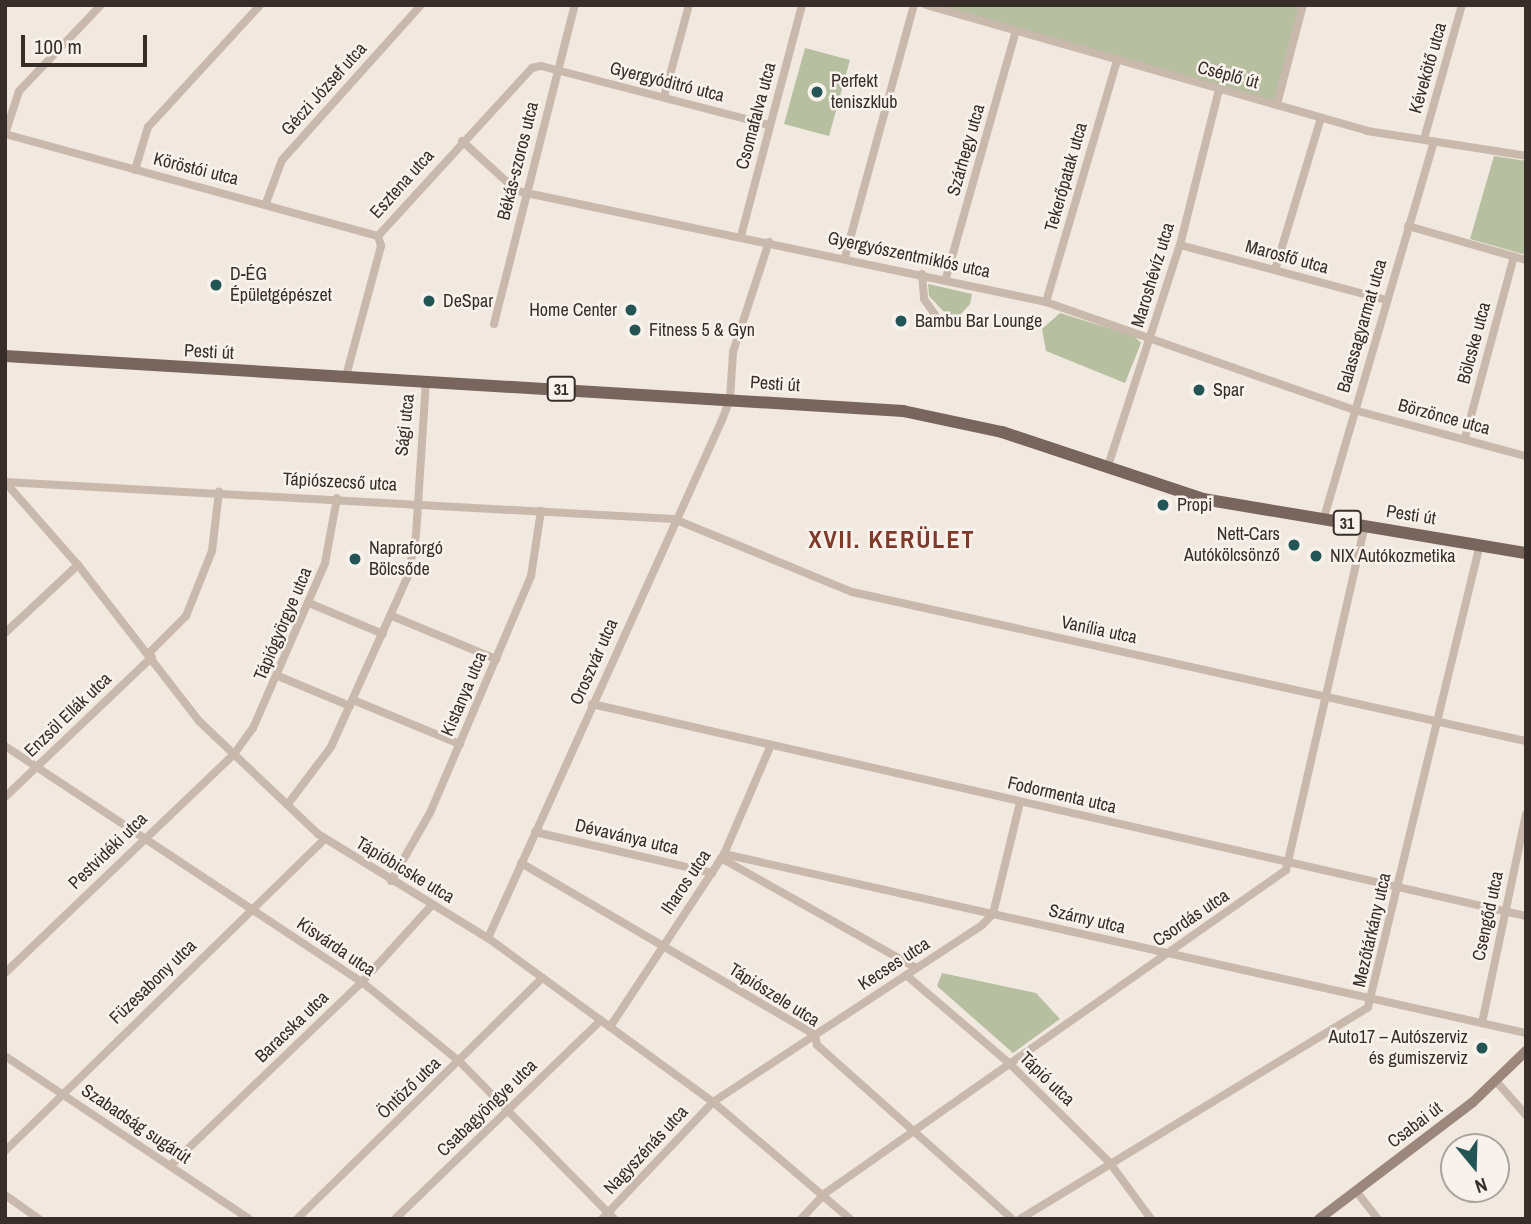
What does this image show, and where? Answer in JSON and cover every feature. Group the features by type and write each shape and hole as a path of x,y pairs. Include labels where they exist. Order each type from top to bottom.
{"main road":[{"name":"Pesti út","path":"5,356 730,399 948,417 1108,466 1203,499 1526,553"},
{"name":"Csabai út","path":"1319,1219 1496,1081 1526,1051"}],"street":[{"path":"5,134 19,91 101,5"},
{"path":"135,170 148,127 260,5"},
{"name":"Géczi József utca","path":"266,203 282,160 421,5"},
{"name":"Békás-szoros utca","path":"494,324 575,5"},
{"path":"664,97 690,5"},
{"name":"Csomafalva utca","path":"741,236 802,5"},
{"path":"845,257 914,5"},
{"name":"Cséplő út","path":"926,5 1321,118 1434,142 1526,156"},
{"path":"1277,104 1303,5"},
{"name":"Kévekötő utca","path":"1424,139 1462,5"},
{"name":"Szárhegy utca","path":"946,278 1016,31"},
{"name":"Tekerőpatak utca","path":"1046,302 1117,61"},
{"name":"Esztena utca","path":"346,376 381,246 378,236 462,141 532,68 558,70"},
{"name":"Gyergyóditró utca","path":"558,70 769,125"},
{"name":"Maroshévíz utca","path":"1108,466 1180,245 1219,89"},
{"path":"1275,270 1321,118"},
{"name":"Köröstói utca","path":"5,134 266,203 378,236"},
{"name":"Gyergyószentmiklós utca","path":"462,141 526,193 946,278 1046,302 1354,410"},
{"name":"Balassagyarmat utca","path":"1324,521 1354,410 1434,142"},
{"path":"1408,226 1526,260"},
{"path":"730,399 733,352 769,242"},
{"name":"Marosfő utca","path":"1180,245 1386,300"},
{"name":"Bölcske utca","path":"1465,438 1514,257"},
{"path":"922,274 924,299 935,315"},
{"name":"Sági utca","path":"288,804 318,767 351,703 392,616 413,556 426,381"},
{"name":"Oroszvár utca","path":"488,938 730,399"},
{"name":"Börzönce utca","path":"1354,410 1526,456"},
{"name":"Tápiószecső utca","path":"5,482 219,491 674,519"},
{"name":"Tápióbicske utca","path":"5,482 78,565 150,655 188,709 325,839 488,938 713,1102 824,1194 850,1219"},
{"name":"Enzsöl Ellák utca","path":"5,797 187,616 212,551 219,491"},
{"name":"Tápiógyörgye utca","path":"234,754 278,676 309,603 332,544 337,498"},
{"name":"Kistanya utca","path":"391,881 430,813 531,576 541,510"},
{"name":"Vanília utca","path":"674,519 852,592 1526,741"},
{"path":"1289,865 1329,697 1364,526"},
{"name":"Mezőtárkány utca","path":"1020,1219 1372,1000 1435,720 1480,544"},
{"path":"5,633 78,565"},
{"path":"309,603 383,634"},
{"path":"392,616 496,659"},
{"path":"278,676 460,744"},
{"name":"Fodormenta utca","path":"592,704 1289,865 1526,916"},
{"name":"Iharos utca","path":"610,1027 723,856 771,745"},
{"name":"Kisvárda utca","path":"5,746 362,982 459,1061 608,1217"},
{"name":"Pestvidéki utca","path":"5,972 234,754"},
{"path":"993,914 1020,802"},
{"name":"Csengőd utca","path":"1482,1023 1526,815"},
{"name":"Dévaványa utca","path":"535,832 712,873"},
{"name":"Füzesabony utca","path":"5,1151 61,1093 325,839"},
{"path":"723,856 916,968"},
{"name":"Szárny utca","path":"723,856 1526,1033"},
{"name":"Tápiószele utca","path":"521,863 815,1035 817,1045 1012,1219"},
{"name":"Csordás utca","path":"800,1219 824,1194 1289,865"},
{"name":"Baracska utca","path":"170,1166 362,982 432,906"},
{"name":"Kecses utca","path":"713,1102 906,975 993,914"},
{"name":"Tápió utca","path":"906,975 1009,1063 1110,1163 1151,1219"},
{"name":"Öntöző utca","path":"297,1219 542,978"},
{"name":"Csabagyöngye utca","path":"395,1219 601,1020"},
{"name":"Szabadság sugárút","path":"5,1056 249,1219"},
{"path":"1496,1081 1526,1115"},
{"name":"Nagyszénás utca","path":"608,1217 713,1102"},
{"path":"1356,1191 1378,1219"},
{"path":"5,1195 39,1219"}],"green space":[{"path":"926,5 1303,5 1277,104"},
{"name":"Perfekt teniszklub","path":"805,48 850,60 829,136 784,124"},
{"path":"1494,156 1526,161 1526,255 1470,239"},
{"path":"928,284 972,294 970,304 959,316 946,314 929,296"},
{"path":"1060,313 1134,336 1141,343 1125,383 1046,351 1042,329"},
{"path":"942,973 1036,993 1060,1019 1013,1053 937,986"}],"place":[{"name":"Perfekt teniszklub","path":"817,92"},
{"name":"D-ÉG Épületgépészet","path":"216,285"},
{"name":"DeSpar","path":"429,301"},
{"name":"Home Center","path":"631,310"},
{"name":"Bambu Bar Lounge","path":"901,321"},
{"name":"Fitness 5 & Gyn","path":"635,330"},
{"name":"Spar","path":"1199,390"},
{"name":"Propi","path":"1163,505"},
{"name":"Nett-Cars Autókölcsönző","path":"1294,545"},
{"name":"NIX Autókozmetika","path":"1316,556"},
{"name":"Napraforgó Bölcsőde","path":"355,559"},
{"name":"Auto17 – Autószerviz és gumiszerviz","path":"1482,1048"}],"district":[{"name":"XVII. KERÜLET","path":"892,540"}]}
